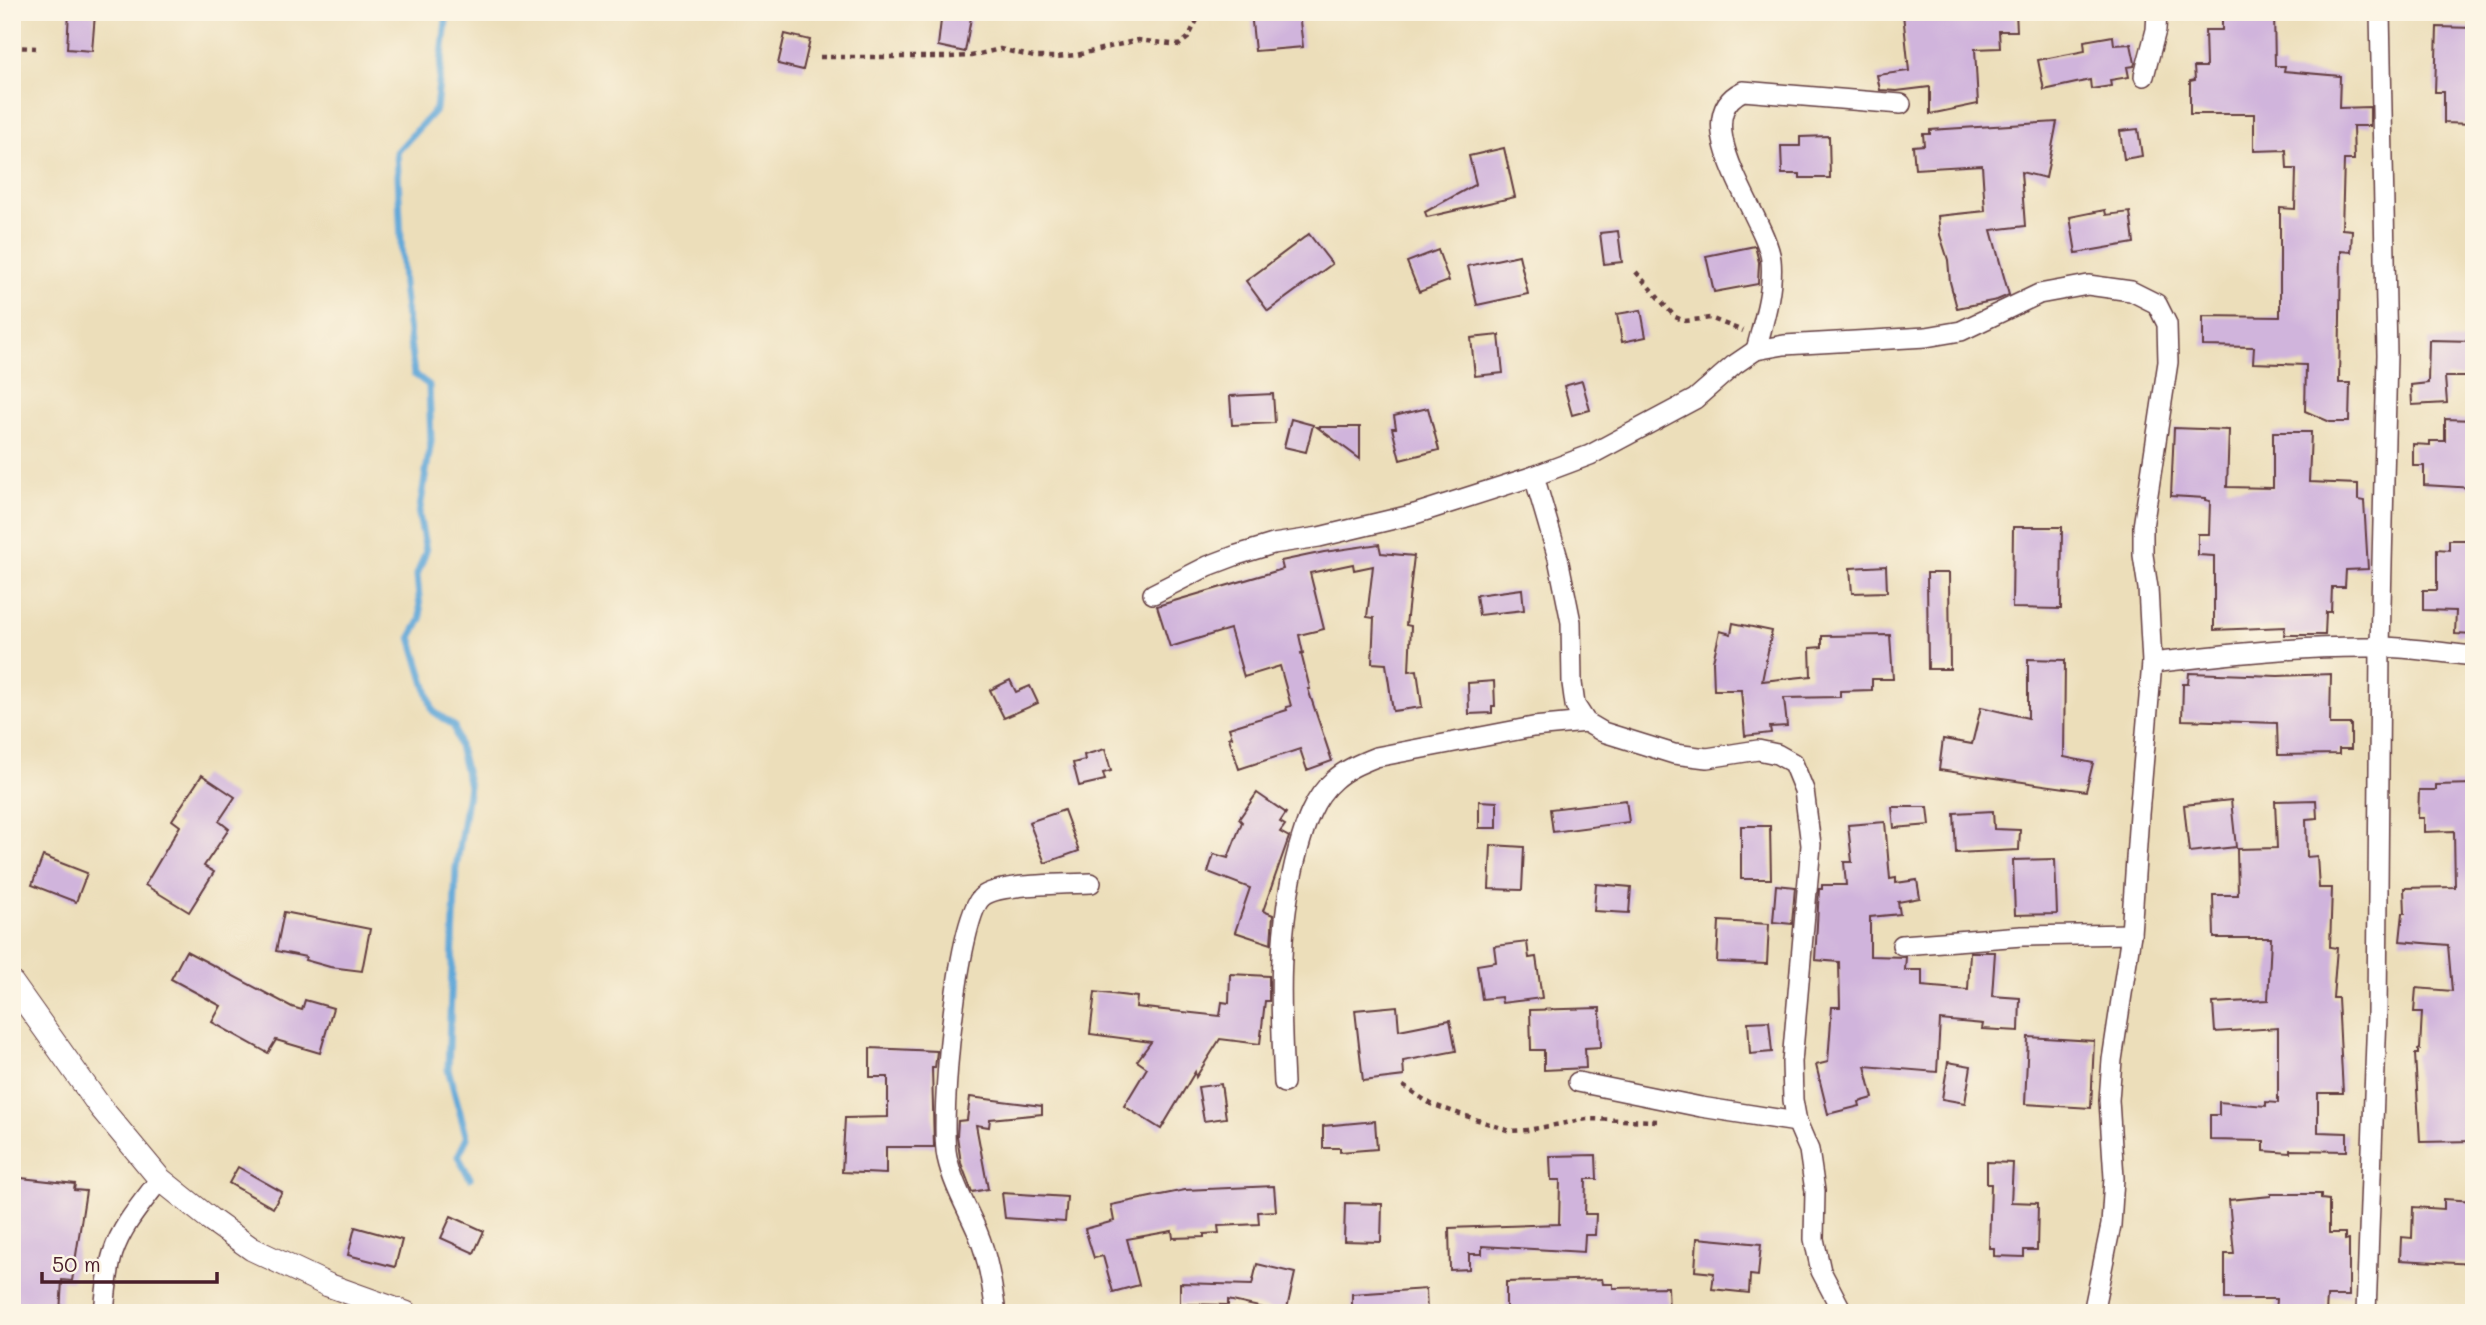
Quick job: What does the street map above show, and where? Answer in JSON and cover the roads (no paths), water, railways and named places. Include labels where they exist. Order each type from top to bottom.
[{"type":"street","points":[[2144,76],[2156,30],[2157,12]]},
{"type":"street","points":[[2366,1313],[2377,1014],[2380,647],[2387,355],[2380,12]]},
{"type":"street","points":[[1153,594],[1208,566],[1237,555],[1273,544],[1370,526],[1534,476],[1590,455],[1695,399],[1758,344],[1770,283],[1771,261],[1767,239],[1731,166],[1721,126],[1721,115],[1726,104],[1733,96],[1743,91],[1901,104]]},
{"type":"street","points":[[1758,344],[1926,337],[1961,331],[2039,294],[2088,285],[2131,291],[2158,304],[2167,324],[2168,362],[2143,527],[2152,663],[2131,934],[2112,1060],[2109,1100],[2114,1178],[2111,1225],[2093,1313]]},
{"type":"street","points":[[1534,476],[1558,558],[1571,622],[1575,705],[1586,722],[1603,732],[1674,754],[1707,758],[1758,750],[1777,754],[1793,763],[1804,790],[1811,845],[1792,1062],[1793,1100],[1797,1122],[1809,1150],[1815,1191],[1814,1239],[1821,1271],[1843,1313]]},
{"type":"street","points":[[2152,663],[2260,651],[2380,647],[2474,656]]},
{"type":"street","points":[[1284,1083],[1280,982],[1282,926],[1305,822],[1318,799],[1334,780],[1355,766],[1376,757],[1533,726],[1586,722]]},
{"type":"street","points":[[996,1313],[990,1273],[980,1241],[958,1193],[946,1155],[949,1040],[965,940],[980,898],[991,891],[1027,886],[1091,883]]},
{"type":"street","points":[[1902,945],[2022,936],[2131,934]]},
{"type":"street","points":[[12,983],[101,1108],[160,1179],[251,1249],[328,1285],[406,1313]]},
{"type":"street","points":[[1578,1082],[1701,1107],[1797,1122]]},
{"type":"street","points":[[104,1313],[113,1252],[129,1222],[160,1179]]},
{"type":"waterway","points":[[447,12],[436,109],[397,152],[403,285],[414,374],[429,385],[431,441],[419,515],[426,551],[417,575],[421,619],[411,637],[433,711],[454,726],[469,786],[456,868],[448,1069],[467,1138],[458,1156],[470,1178]]}]
